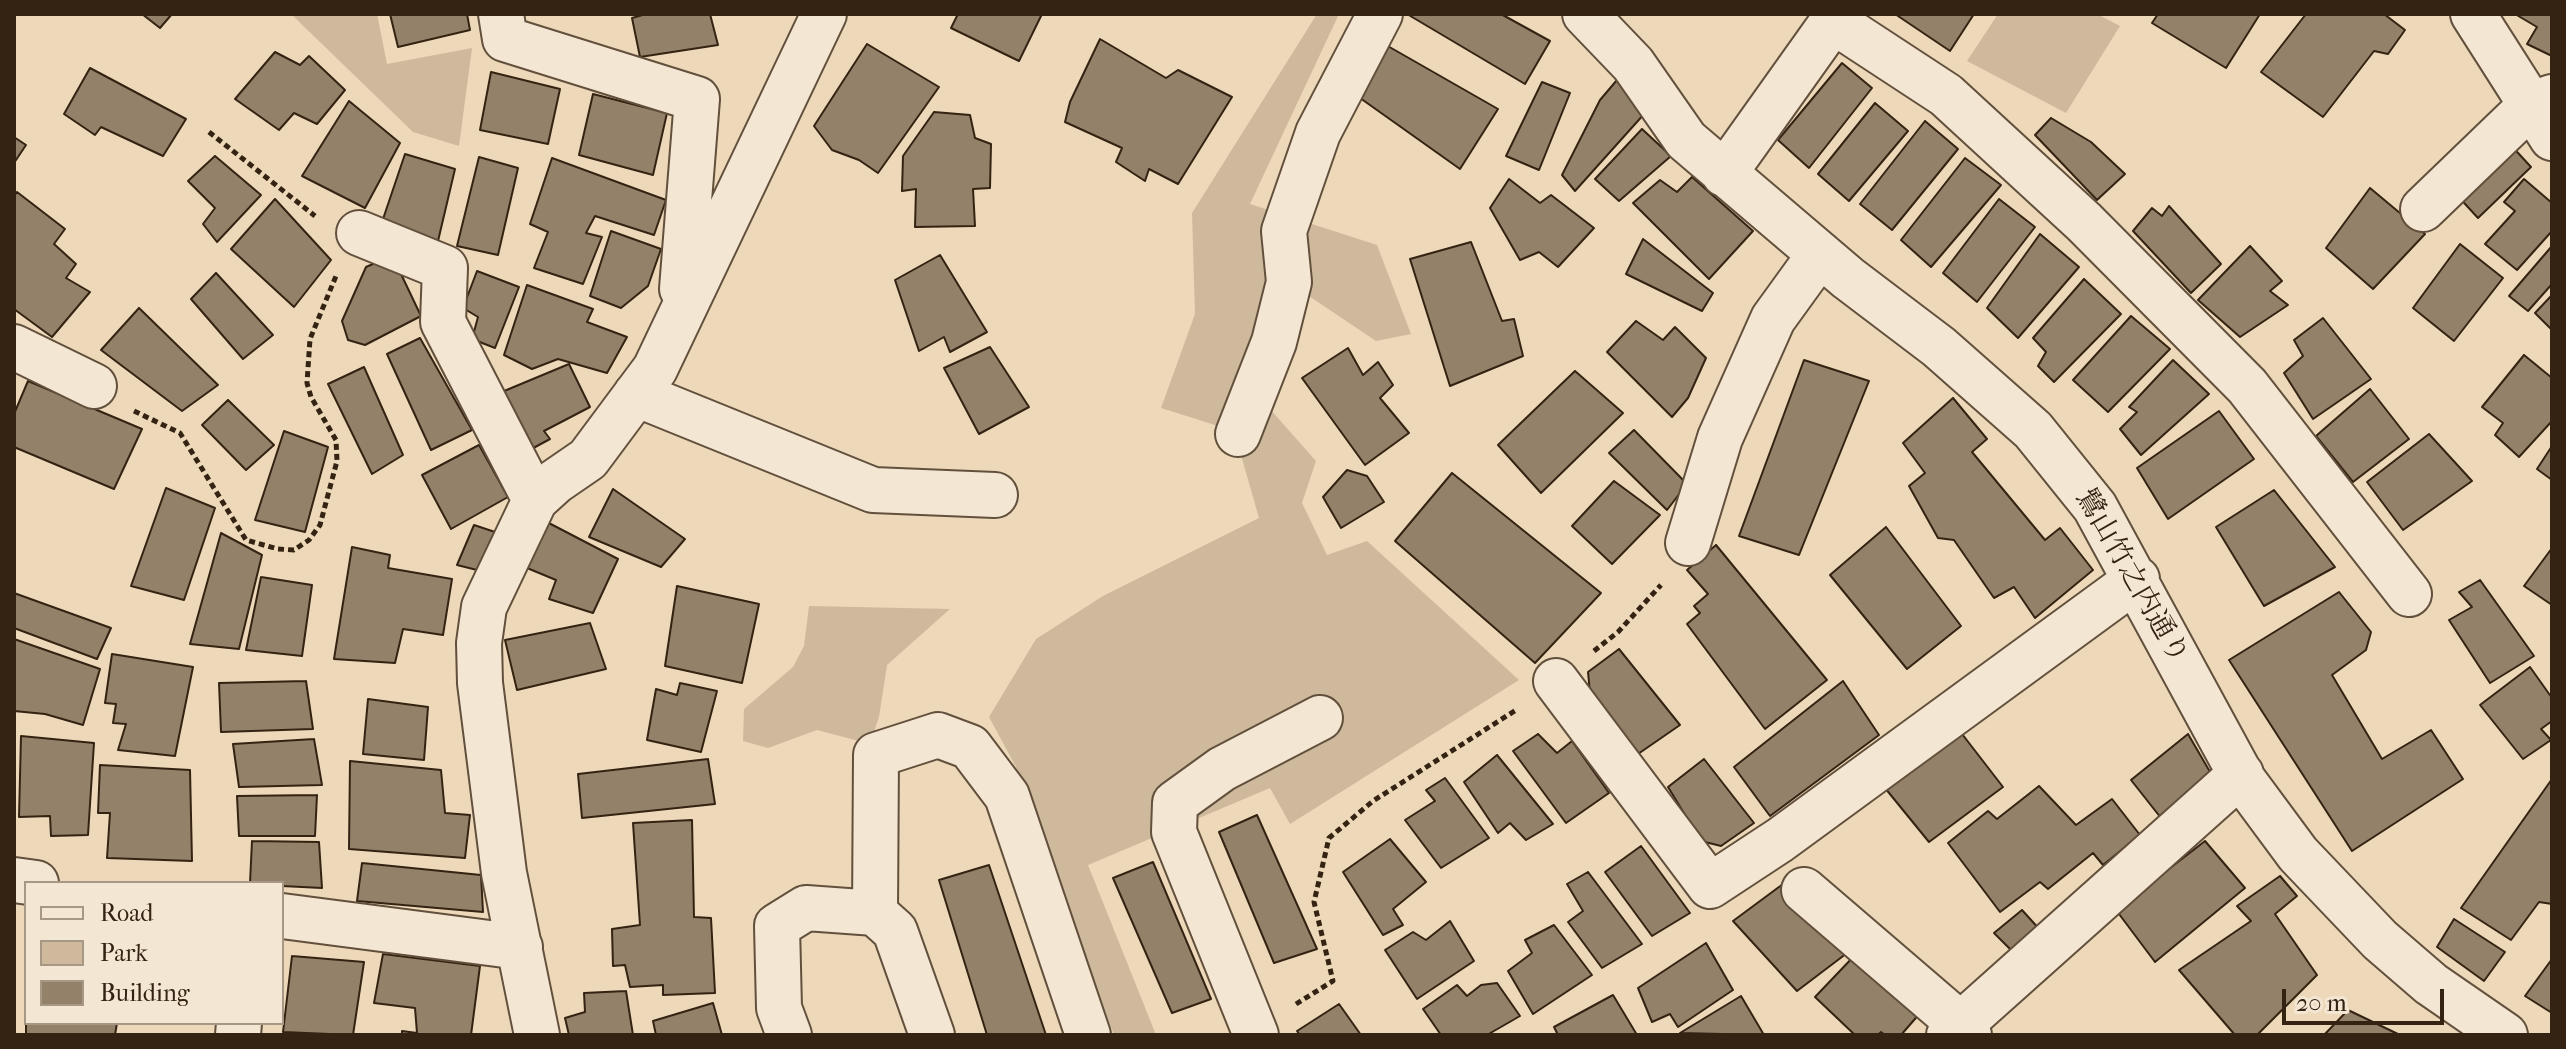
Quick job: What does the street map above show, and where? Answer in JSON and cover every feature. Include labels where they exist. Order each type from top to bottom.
[{"type":"street","points":[[501,14],[505,39],[697,99],[680,317]]},
{"type":"street","points":[[537,1035],[504,873],[480,683],[479,643],[484,607],[535,500],[588,459],[655,369],[824,14]]},
{"type":"street","points":[[1238,434],[1274,342],[1289,282],[1284,231],[1318,133],[1380,14]]},
{"type":"street","name":"鷺山竹之内通り","points":[[1585,14],[1633,64],[1686,140],[1820,254],[1939,347],[2033,430],[2095,507],[2241,774],[2298,854],[2380,940],[2431,984],[2505,1035]]},
{"type":"street","points":[[2423,209],[2545,113],[2473,14]]},
{"type":"street","points":[[1724,174],[1833,18],[1946,95],[2084,222],[2247,386],[2409,594]]},
{"type":"street","points":[[354,239],[445,268],[443,322],[535,500]]},
{"type":"street","points":[[1688,543],[1720,438],[1773,319],[1820,254]]},
{"type":"street","points":[[14,347],[94,386]]},
{"type":"street","points":[[636,394],[873,490],[995,495]]},
{"type":"street","points":[[1556,681],[1710,886],[1780,840],[2137,579]]},
{"type":"street","points":[[1255,1032],[1174,832],[1175,803],[1222,769],[1320,718]]},
{"type":"street","points":[[875,913],[876,755],[938,735],[970,747],[1007,796],[1088,1035]]},
{"type":"street","points":[[1804,890],[1959,1031],[2241,774]]},
{"type":"street","points":[[789,1035],[779,1008],[777,926],[806,908],[875,913],[895,931],[932,1035]]},
{"type":"street","points":[[284,916],[520,947]]},
{"type":"path","points":[[94,386],[126,407],[180,433],[246,540],[294,550],[309,540],[320,525],[337,461],[336,440],[311,397],[307,383],[310,339],[354,239],[209,132]]},
{"type":"path","points":[[1255,1032],[1333,981],[1314,902],[1329,838],[1373,801],[1513,713],[1618,632],[1657,592],[1688,543]]},
{"type":"green space","points":[[291,14],[377,14],[387,64],[472,48],[459,146],[413,132]]},
{"type":"green space","points":[[1317,14],[1339,14],[1250,204],[1377,245],[1411,334],[1376,341],[1297,288],[1262,400],[1316,461],[1302,503],[1327,555],[1367,541],[1519,680],[1290,824],[1270,788],[1088,865],[1156,1035],[1114,1035],[1043,853],[1016,767],[989,717],[1036,639],[1103,596],[1259,518],[1234,431],[1161,408],[1195,314],[1192,213]]},
{"type":"green space","points":[[1998,14],[2097,14],[2120,26],[2066,113],[1967,61]]},
{"type":"green space","points":[[809,606],[950,609],[887,665],[879,717],[870,744],[817,730],[768,748],[743,741],[744,709],[793,667],[804,646]]},
{"type":"building","points":[[142,14],[172,14],[160,28]]},
{"type":"building","points":[[390,14],[467,14],[470,30],[398,47]]},
{"type":"building","points":[[646,14],[710,14],[718,45],[640,57],[632,18]]},
{"type":"building","points":[[958,14],[1042,14],[1019,61],[951,28]]},
{"type":"building","points":[[1407,14],[1501,14],[1550,41],[1525,84]]},
{"type":"building","points":[[1895,14],[1974,14],[1950,51]]},
{"type":"building","points":[[2158,14],[2260,14],[2226,68],[2152,23]]},
{"type":"building","points":[[2306,14],[2384,14],[2405,30],[2388,54],[2374,51],[2323,117],[2261,72]]},
{"type":"building","points":[[2515,14],[2552,14],[2552,56],[2527,44],[2537,27]]},
{"type":"building","points":[[1100,39],[1166,78],[1178,70],[1232,97],[1178,184],[1149,169],[1145,181],[1116,162],[1122,148],[1065,122],[1070,102]]},
{"type":"building","points":[[1379,41],[1498,109],[1460,169],[1353,93]]},
{"type":"building","points":[[867,44],[939,87],[878,173],[859,160],[832,150],[814,126]]},
{"type":"building","points":[[275,52],[300,65],[309,56],[345,90],[317,124],[294,113],[279,130],[235,99]]},
{"type":"building","points":[[1842,63],[1872,88],[1809,168],[1778,140]]},
{"type":"building","points":[[90,68],[186,119],[163,156],[101,127],[95,135],[64,114]]},
{"type":"building","points":[[491,72],[560,89],[548,144],[480,130]]},
{"type":"building","points":[[1617,80],[1645,113],[1575,191],[1562,175],[1600,100]]},
{"type":"building","points":[[1542,82],[1570,93],[1539,170],[1506,156]]},
{"type":"building","points":[[593,94],[667,113],[653,175],[579,155]]},
{"type":"building","points":[[349,101],[400,143],[365,208],[302,176]]},
{"type":"building","points":[[1875,103],[1908,131],[1849,201],[1818,174]]},
{"type":"building","points":[[934,112],[970,115],[975,138],[991,144],[990,188],[973,189],[975,226],[915,227],[916,189],[902,191],[903,156]]},
{"type":"building","points":[[2051,118],[2091,142],[2125,174],[2097,200],[2035,135]]},
{"type":"building","points":[[1925,121],[1958,149],[1892,230],[1860,204]]},
{"type":"building","points":[[1642,129],[1671,156],[1619,201],[1595,179]]},
{"type":"building","points":[[14,137],[26,145],[14,163]]},
{"type":"building","points":[[2508,142],[2531,167],[2478,218],[2454,192]]},
{"type":"building","points":[[405,154],[455,169],[438,241],[382,222]]},
{"type":"building","points":[[215,156],[261,195],[217,242],[203,224],[215,208],[188,181]]},
{"type":"building","points":[[479,157],[518,168],[498,255],[457,246]]},
{"type":"building","points":[[552,158],[666,200],[654,235],[595,216],[586,233],[602,237],[583,284],[534,268],[548,232],[530,224]]},
{"type":"building","points":[[1965,158],[2001,185],[1931,267],[1901,240]]},
{"type":"building","points":[[1692,177],[1753,231],[1709,279],[1633,203],[1660,180],[1677,192]]},
{"type":"building","points":[[1509,179],[1540,203],[1551,195],[1594,228],[1558,267],[1539,252],[1520,260],[1490,208]]},
{"type":"building","points":[[2524,179],[2552,203],[2552,231],[2517,270],[2485,244],[2515,211],[2504,202]]},
{"type":"building","points":[[2370,188],[2425,234],[2373,289],[2326,248]]},
{"type":"building","points":[[17,192],[65,229],[54,244],[76,264],[66,278],[90,292],[52,337],[14,309],[14,196]]},
{"type":"building","points":[[275,199],[331,260],[294,307],[231,249]]},
{"type":"building","points":[[1999,199],[2035,227],[1977,302],[1943,273]]},
{"type":"building","points":[[2169,206],[2221,264],[2191,293],[2133,231],[2152,208],[2162,216]]},
{"type":"building","points":[[611,231],[661,249],[648,286],[621,308],[590,296]]},
{"type":"building","points":[[2040,234],[2079,267],[2018,338],[1987,308]]},
{"type":"building","points":[[1643,239],[1713,293],[1702,311],[1626,274]]},
{"type":"building","points":[[1471,242],[1502,321],[1514,319],[1523,356],[1450,386],[1410,259]]},
{"type":"building","points":[[2460,244],[2503,278],[2454,341],[2413,308]]},
{"type":"building","points":[[2250,246],[2282,281],[2270,291],[2288,305],[2240,337],[2198,300]]},
{"type":"building","points":[[2552,246],[2552,284],[2528,311],[2509,296]]},
{"type":"building","points":[[940,255],[987,332],[950,352],[944,337],[919,351],[895,280]]},
{"type":"building","points":[[380,261],[401,274],[421,316],[365,345],[348,340],[342,321],[366,267]]},
{"type":"building","points":[[477,271],[519,287],[495,348],[472,339],[478,317],[463,308]]},
{"type":"building","points":[[216,273],[273,335],[243,359],[191,299]]},
{"type":"building","points":[[2084,279],[2121,314],[2054,382],[2038,366],[2046,352],[2033,338]]},
{"type":"building","points":[[527,285],[593,309],[587,322],[627,337],[607,373],[558,359],[532,369],[504,355]]},
{"type":"building","points":[[2552,295],[2552,330],[2535,313]]},
{"type":"building","points":[[139,308],[218,385],[182,411],[101,350]]},
{"type":"building","points":[[2131,316],[2170,349],[2108,412],[2073,380]]},
{"type":"building","points":[[2323,318],[2371,379],[2313,419],[2284,373],[2303,356],[2294,340]]},
{"type":"building","points":[[1636,321],[1663,340],[1675,327],[1706,358],[1688,398],[1672,417],[1607,352]]},
{"type":"building","points":[[420,338],[472,430],[431,450],[387,354]]},
{"type":"building","points":[[990,347],[1029,407],[979,434],[944,368]]},
{"type":"building","points":[[1348,348],[1363,375],[1378,362],[1393,385],[1380,398],[1409,433],[1365,465],[1302,378]]},
{"type":"building","points":[[2524,355],[2552,378],[2552,421],[2519,457],[2495,435],[2503,423],[2482,407]]},
{"type":"building","points":[[1804,360],[1869,381],[1799,555],[1739,536]]},
{"type":"building","points":[[2173,360],[2209,394],[2141,455],[2120,429],[2137,412],[2129,407]]},
{"type":"building","points":[[569,364],[590,407],[544,431],[550,439],[526,452],[497,394]]},
{"type":"building","points":[[364,367],[403,455],[372,474],[328,384]]},
{"type":"building","points":[[1575,371],[1623,413],[1541,493],[1498,445]]},
{"type":"building","points":[[28,381],[142,429],[114,489],[14,447],[14,414]]},
{"type":"building","points":[[2370,389],[2409,439],[2353,482],[2316,436]]},
{"type":"building","points":[[1953,398],[1987,439],[1972,452],[2045,540],[2060,528],[2093,570],[2035,618],[2014,587],[1994,598],[1954,540],[1938,538],[1909,486],[1925,473],[1903,443]]},
{"type":"building","points":[[228,400],[274,445],[246,470],[202,425]]},
{"type":"building","points":[[2219,411],[2254,459],[2168,519],[2137,468]]},
{"type":"building","points":[[1634,430],[1687,484],[1667,510],[1609,453]]},
{"type":"building","points":[[284,431],[328,447],[305,532],[255,520]]},
{"type":"building","points":[[2429,434],[2472,481],[2403,530],[2367,482]]},
{"type":"building","points":[[479,445],[508,497],[451,529],[422,475]]},
{"type":"building","points":[[2552,446],[2552,480],[2537,469]]},
{"type":"building","points":[[1347,470],[1367,476],[1384,502],[1341,528],[1323,497]]},
{"type":"building","points":[[1452,473],[1601,593],[1535,663],[1395,541]]},
{"type":"building","points":[[1614,481],[1660,515],[1612,564],[1572,526]]},
{"type":"building","points":[[166,488],[215,508],[184,600],[131,586]]},
{"type":"building","points":[[613,489],[685,539],[661,567],[589,537]]},
{"type":"building","points":[[2274,490],[2335,567],[2264,606],[2216,527]]},
{"type":"building","points":[[545,521],[618,559],[593,613],[549,599],[556,580],[527,568]]},
{"type":"building","points":[[474,525],[495,532],[477,570],[457,565]]},
{"type":"building","points":[[1886,527],[1961,626],[1907,669],[1830,575]]},
{"type":"building","points":[[221,533],[262,555],[239,649],[190,644]]},
{"type":"building","points":[[1716,545],[1827,680],[1765,729],[1687,624],[1700,613],[1694,606],[1708,594],[1687,570]]},
{"type":"building","points":[[352,547],[390,555],[388,568],[452,579],[443,635],[403,629],[395,663],[334,659]]},
{"type":"building","points":[[2552,548],[2552,605],[2524,586]]},
{"type":"building","points":[[261,577],[312,585],[302,656],[246,650]]},
{"type":"building","points":[[2480,580],[2534,656],[2490,683],[2449,620],[2472,607],[2459,592]]},
{"type":"building","points":[[677,586],[759,604],[742,683],[665,666]]},
{"type":"building","points":[[2339,592],[2371,632],[2366,650],[2332,675],[2382,759],[2431,730],[2463,779],[2352,851],[2229,660]]},
{"type":"building","points":[[14,593],[111,628],[97,659],[14,628]]},
{"type":"building","points":[[590,623],[606,669],[517,690],[505,640]]},
{"type":"building","points":[[14,639],[100,669],[83,725],[45,714],[14,711]]},
{"type":"building","points":[[1619,649],[1680,725],[1638,754],[1590,693],[1588,672]]},
{"type":"building","points":[[112,654],[193,667],[175,756],[118,750],[126,724],[113,723],[116,704],[105,703]]},
{"type":"building","points":[[2530,667],[2552,698],[2552,721],[2541,729],[2551,740],[2523,759],[2480,705]]},
{"type":"building","points":[[306,681],[313,729],[221,732],[219,683]]},
{"type":"building","points":[[1843,681],[1879,735],[1770,816],[1734,767]]},
{"type":"building","points":[[680,683],[717,691],[701,752],[647,740],[656,689],[677,695]]},
{"type":"building","points":[[368,699],[428,707],[424,760],[363,754]]},
{"type":"building","points":[[1959,730],[2003,787],[1929,842],[1885,788]]},
{"type":"building","points":[[1538,734],[1557,753],[1572,741],[1609,793],[1566,823],[1513,751]]},
{"type":"building","points":[[2188,734],[2213,777],[2161,818],[2131,780]]},
{"type":"building","points":[[21,736],[94,743],[88,835],[51,836],[50,816],[19,817]]},
{"type":"building","points":[[314,739],[322,785],[239,787],[233,744]]},
{"type":"building","points":[[1497,755],[1553,824],[1526,840],[1510,823],[1498,833],[1464,782]]},
{"type":"building","points":[[708,759],[715,804],[582,818],[578,774]]},
{"type":"building","points":[[1704,759],[1754,823],[1721,846],[1701,841],[1668,787]]},
{"type":"building","points":[[350,761],[441,770],[445,813],[470,815],[465,858],[349,849]]},
{"type":"building","points":[[100,765],[190,770],[192,861],[107,858],[110,813],[98,813]]},
{"type":"building","points":[[1445,778],[1489,838],[1441,868],[1405,820],[1435,801],[1426,790]]},
{"type":"building","points":[[2552,779],[2552,904],[2539,902],[2511,940],[2461,908]]},
{"type":"building","points":[[2039,786],[2076,825],[2112,799],[2140,835],[2103,865],[2093,853],[2048,889],[2040,882],[2000,912],[1948,843],[1988,811],[1997,819]]},
{"type":"building","points":[[317,795],[315,836],[239,836],[237,796]]},
{"type":"building","points":[[1257,815],[1317,949],[1274,963],[1219,832]]},
{"type":"building","points":[[692,820],[694,917],[711,918],[715,993],[663,995],[663,985],[630,987],[625,965],[613,966],[612,929],[640,925],[633,823]]},
{"type":"building","points":[[1390,839],[1426,882],[1393,909],[1403,925],[1383,935],[1343,872]]},
{"type":"building","points":[[252,841],[319,842],[322,888],[284,886],[284,881],[250,881]]},
{"type":"building","points":[[2205,841],[2245,888],[2155,962],[2116,910]]},
{"type":"building","points":[[1641,846],[1690,913],[1652,936],[1605,872]]},
{"type":"building","points":[[1153,862],[1211,999],[1172,1013],[1113,878]]},
{"type":"building","points":[[362,863],[481,875],[483,912],[357,901]]},
{"type":"building","points":[[989,865],[1046,1035],[987,1035],[939,880]]},
{"type":"building","points":[[1588,872],[1642,944],[1602,968],[1568,922],[1583,911],[1567,884]]},
{"type":"building","points":[[2280,876],[2297,896],[2275,914],[2317,975],[2257,1035],[2235,1035],[2179,970],[2251,921],[2237,906]]},
{"type":"building","points":[[1783,884],[1855,947],[1797,991],[1733,921]]},
{"type":"building","points":[[2022,910],[2041,931],[2015,954],[1994,933]]},
{"type":"building","points":[[2454,919],[2505,952],[2484,981],[2437,947]]},
{"type":"building","points":[[1450,921],[1474,961],[1417,999],[1385,950],[1413,932],[1426,940]]},
{"type":"building","points":[[1554,925],[1592,975],[1533,1014],[1508,971],[1532,953],[1525,940]]},
{"type":"building","points":[[1706,943],[1733,990],[1678,1027],[1670,1014],[1652,1022],[1638,988]]},
{"type":"building","points":[[383,954],[480,966],[471,1035],[402,1035],[402,1031],[417,1033],[415,1008],[374,1003]]},
{"type":"building","points":[[1856,954],[1921,1012],[1901,1035],[1881,1032],[1878,1035],[1855,1035],[1815,997]]},
{"type":"building","points":[[292,956],[364,962],[353,1035],[283,1032]]},
{"type":"building","points":[[2552,959],[2552,1013],[2525,996]]},
{"type":"building","points":[[1497,983],[1520,1016],[1487,1035],[1441,1035],[1423,1009],[1457,985],[1467,996],[1481,985]]},
{"type":"building","points":[[626,991],[633,1035],[569,1035],[565,1018],[585,1012],[584,993]]},
{"type":"building","points":[[1613,995],[1637,1035],[1558,1035],[1554,1027]]},
{"type":"building","points":[[1741,996],[1764,1035],[1680,1033]]},
{"type":"building","points":[[713,1003],[722,1035],[656,1035],[653,1021]]},
{"type":"building","points":[[1339,1004],[1361,1035],[1300,1035],[1297,1031]]},
{"type":"building","points":[[2348,1010],[2400,1035],[2324,1035]]},
{"type":"building","points":[[26,1025],[117,1025],[115,1035],[26,1035]]}]
